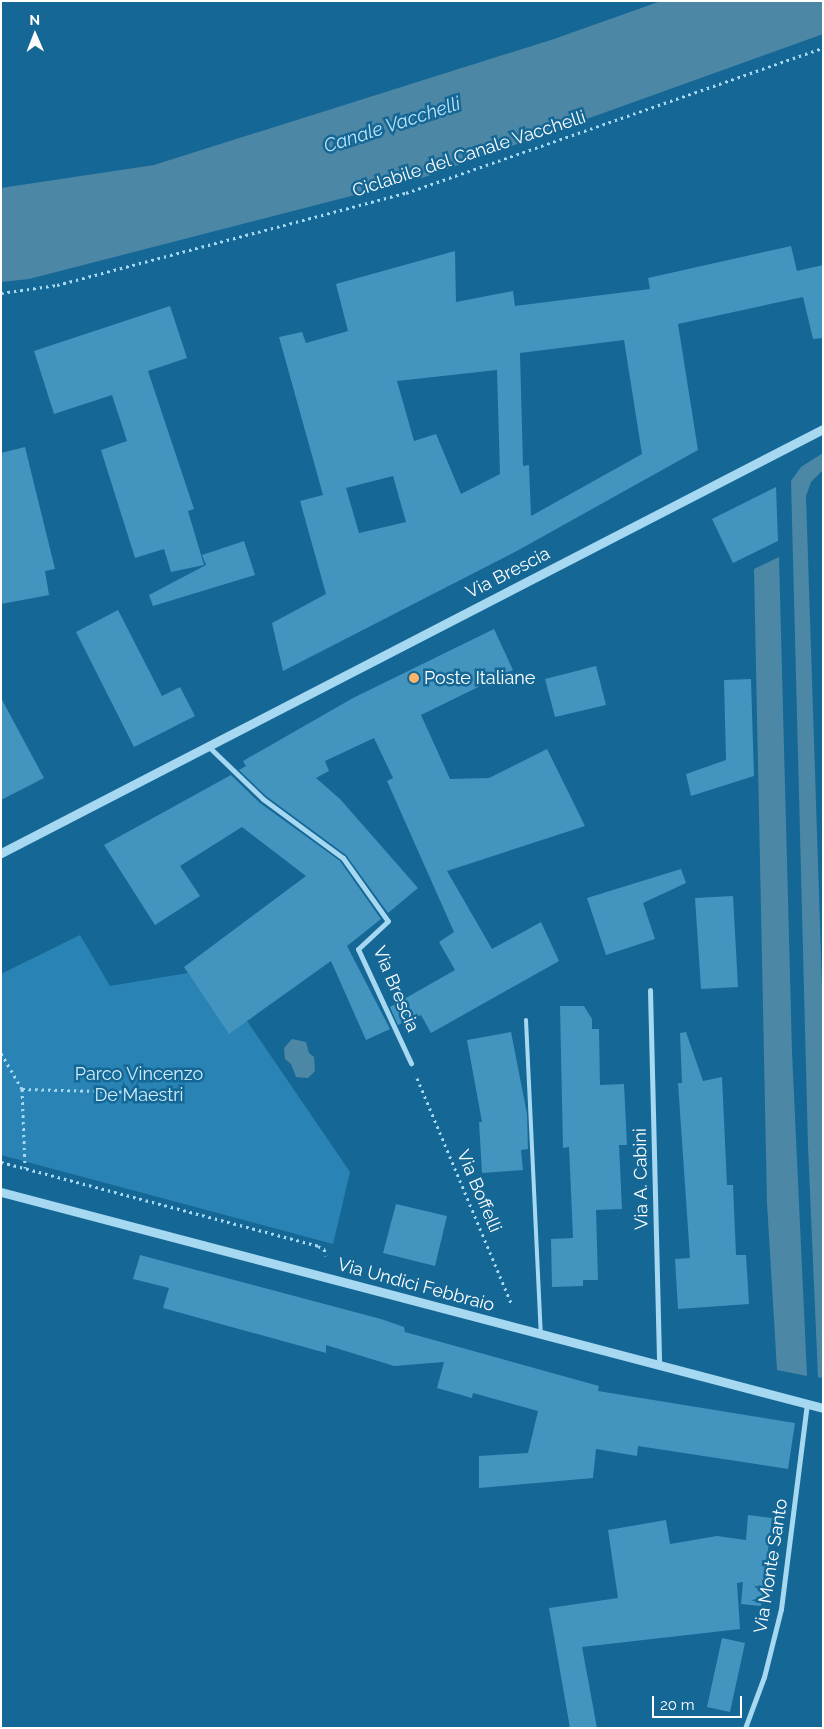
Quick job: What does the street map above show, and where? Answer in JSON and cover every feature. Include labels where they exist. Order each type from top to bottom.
[{"type":"street","name":"Via Brescia","points":[[1,853],[823,429]]},
{"type":"street","name":"Via Brescia","points":[[208,746],[263,799],[343,858],[388,921],[358,949],[411,1063]]},
{"type":"street","name":"Via A. Cabini","points":[[650,990],[659,1367]]},
{"type":"street","name":"Via Undici Febbraio","points":[[1,1192],[659,1367],[823,1408]]},
{"type":"street","name":"Via Monte Santo","points":[[745,1728],[764,1677],[781,1609],[808,1404]]},
{"type":"lane","points":[[526,1020],[541,1335]]},
{"type":"path","name":"Ciclabile del Canale Vacchelli","points":[[1,293],[57,285],[406,193],[823,48]]},
{"type":"path","points":[[1,1052],[22,1089],[25,1168]]},
{"type":"path","name":"Via Boffelli","points":[[411,1063],[513,1308],[504,1305]]},
{"type":"path","points":[[22,1089],[139,1092]]},
{"type":"path","points":[[1,1162],[318,1246],[324,1249],[328,1259]]},
{"type":"green space","name":"Parco Vincenzo De Maestri","points":[[80,935],[110,986],[188,973],[229,1033],[247,1021],[350,1172],[333,1244],[1,1155],[1,974]]},
{"type":"water","name":"Canale Vacchelli","points":[[661,1],[823,1],[823,34],[425,177],[29,279],[1,282],[1,188],[154,165],[554,39]]},
{"type":"water","points":[[823,453],[823,470],[811,482],[806,496],[823,1018],[823,1378],[818,1377],[808,1146],[791,481],[801,467]]},
{"type":"water","points":[[779,557],[792,1052],[807,1376],[777,1370],[767,1203],[754,569]]},
{"type":"water","points":[[292,1039],[306,1042],[309,1053],[314,1057],[315,1071],[308,1078],[296,1077],[291,1064],[285,1059],[284,1048]]},
{"type":"building","points":[[791,246],[797,271],[823,265],[823,338],[813,339],[803,297],[678,324],[698,450],[515,552],[283,671],[272,623],[326,594],[300,501],[323,495],[279,337],[302,332],[306,343],[348,331],[336,284],[455,251],[456,302],[513,291],[515,306],[650,289],[648,278]],"holes":[[[624,340],[642,454],[531,516],[529,465],[523,466],[520,353]],[[497,370],[500,474],[461,494],[436,434],[414,441],[397,381]],[[393,476],[406,522],[359,533],[346,488]]]},
{"type":"building","points":[[170,306],[187,358],[148,371],[194,509],[188,511],[204,565],[171,572],[164,549],[135,558],[101,450],[127,441],[112,395],[54,414],[34,351]]},
{"type":"building","points":[[25,447],[55,569],[45,571],[49,595],[1,604],[1,453]]},
{"type":"building","points":[[776,487],[778,541],[733,563],[712,519]]},
{"type":"building","points":[[244,541],[255,575],[153,606],[149,595],[206,565],[202,555]]},
{"type":"building","points":[[118,610],[162,696],[180,687],[195,716],[134,747],[76,632]]},
{"type":"building","points":[[494,629],[513,670],[421,715],[450,779],[489,778],[547,749],[585,826],[447,871],[492,949],[541,922],[559,961],[431,1033],[421,1015],[398,1025],[390,1007],[455,970],[439,942],[454,932],[387,781],[393,778],[374,738],[325,761],[329,771],[316,778],[340,799],[418,888],[388,913],[346,855],[266,796],[239,770],[246,766],[243,761],[353,698]]},
{"type":"building","points":[[596,666],[606,705],[555,717],[545,679]]},
{"type":"building","points":[[751,679],[754,776],[691,796],[686,774],[726,760],[724,680]]},
{"type":"building","points":[[1,698],[44,778],[1,800]]},
{"type":"building","points":[[231,775],[260,803],[340,861],[381,919],[347,946],[390,1029],[366,1040],[331,961],[229,1034],[184,967],[306,876],[242,827],[180,866],[200,896],[155,925],[104,845]]},
{"type":"building","points":[[681,869],[686,883],[643,903],[655,939],[606,955],[587,898]]},
{"type":"building","points":[[733,896],[738,987],[701,989],[695,898]]},
{"type":"building","points":[[560,1006],[584,1006],[592,1019],[592,1029],[599,1029],[600,1085],[624,1084],[627,1145],[619,1145],[622,1209],[596,1210],[598,1280],[583,1280],[583,1286],[552,1287],[551,1239],[573,1238],[569,1147],[563,1148]]},
{"type":"building","points":[[511,1032],[527,1114],[528,1149],[521,1150],[523,1170],[482,1173],[479,1122],[482,1122],[467,1040]]},
{"type":"building","points":[[686,1032],[703,1081],[722,1077],[727,1185],[733,1185],[736,1255],[746,1255],[749,1304],[678,1309],[675,1259],[690,1258],[678,1083],[682,1083],[680,1033]]},
{"type":"building","points":[[396,1204],[447,1216],[435,1266],[383,1253]]},
{"type":"building","points":[[140,1255],[381,1319],[404,1327],[405,1332],[599,1386],[598,1391],[795,1423],[788,1469],[638,1446],[637,1456],[596,1449],[593,1478],[479,1488],[479,1456],[528,1453],[538,1411],[473,1393],[472,1398],[437,1388],[444,1362],[394,1366],[326,1345],[326,1353],[163,1308],[169,1288],[133,1279]]},
{"type":"building","points":[[748,1515],[772,1518],[761,1606],[741,1604],[743,1582],[737,1583],[740,1629],[582,1647],[597,1728],[570,1728],[549,1608],[618,1598],[608,1530],[666,1520],[670,1544],[717,1536],[746,1540]]},
{"type":"building","points":[[722,1638],[745,1643],[730,1712],[707,1707]]},
{"type":"place","name":"Poste Italiane","points":[[414,678]]}]
